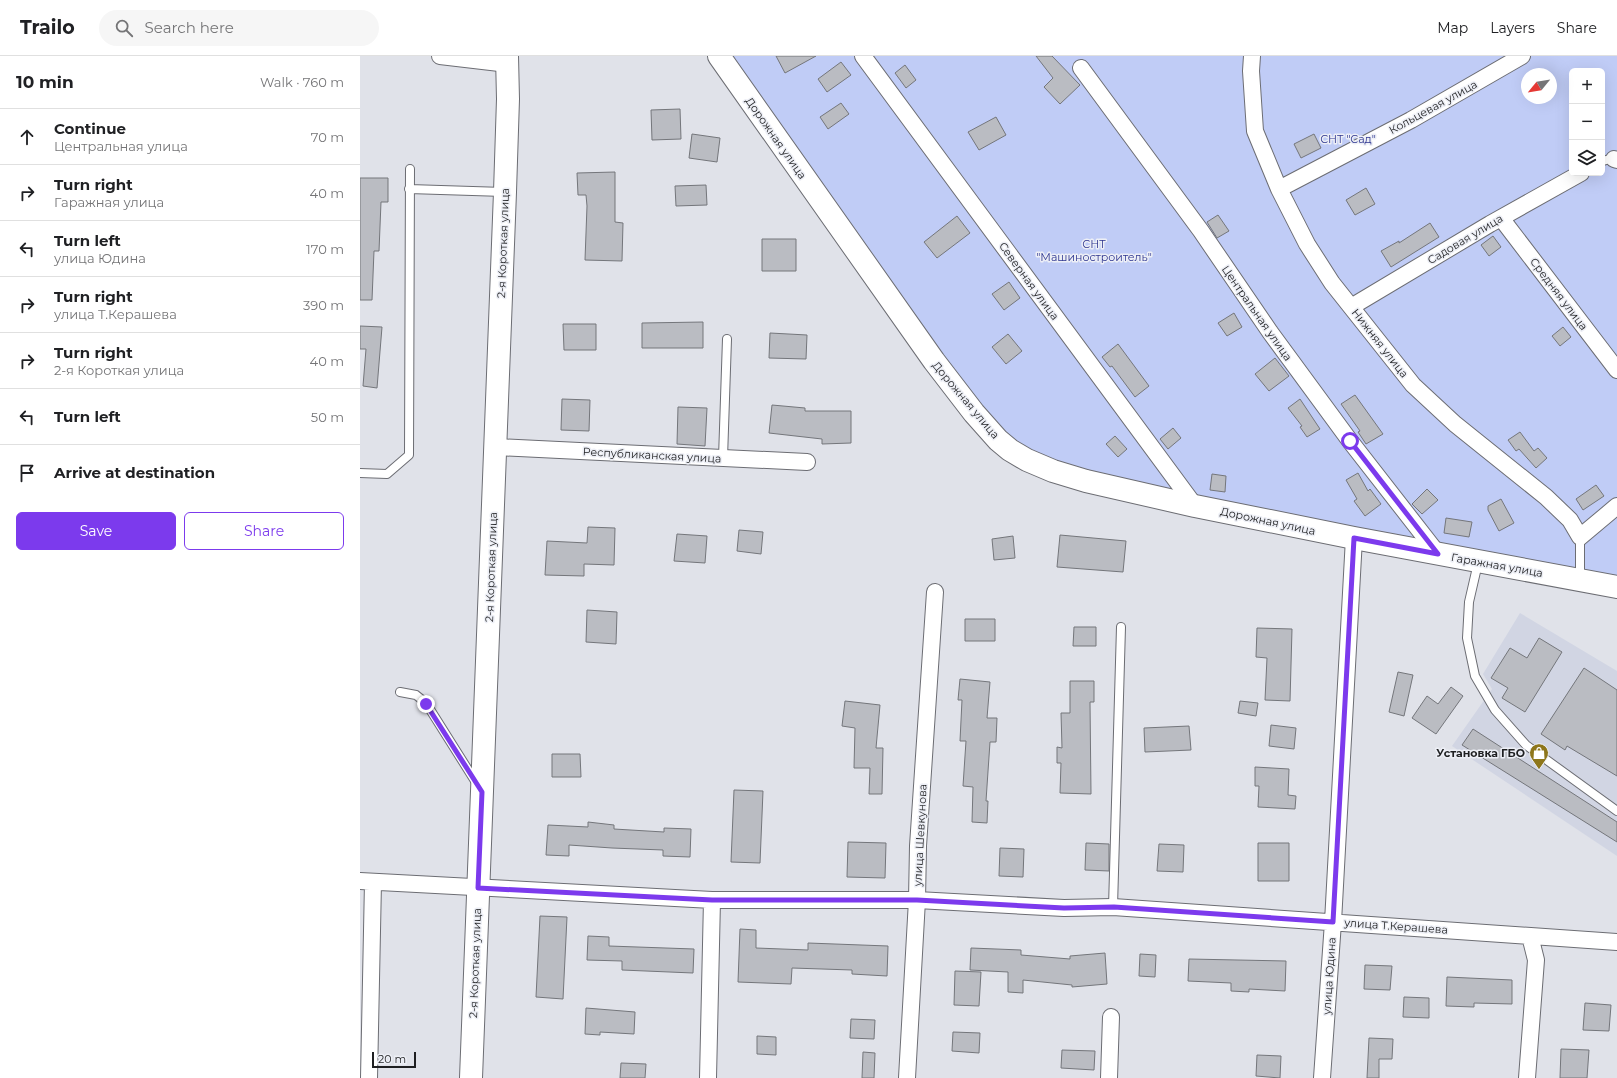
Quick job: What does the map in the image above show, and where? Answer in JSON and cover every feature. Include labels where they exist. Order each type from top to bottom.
[{"type":"street","points":[[440,56],[507,60]]},
{"type":"street","name":"Дорожная улица","points":[[719,56],[934,361],[974,413],[998,440],[1010,450],[1027,460],[1053,471],[1086,482],[1354,538]]},
{"type":"street","name":"Северная улица","points":[[863,56],[1195,506]]},
{"type":"street","name":"Нижняя улица","points":[[1252,56],[1251,71],[1255,131],[1279,189],[1307,244],[1332,282],[1413,385],[1455,424],[1546,497],[1570,520],[1580,537]]},
{"type":"street","name":"Кольцевая улица","points":[[1279,189],[1411,120],[1522,56]]},
{"type":"street","name":"2-я Короткая улица","points":[[471,1078],[496,447],[508,99],[507,60]]},
{"type":"street","name":"Центральная улица","points":[[1081,68],[1201,231],[1270,332],[1350,441],[1438,554]]},
{"type":"street","name":"Садовая улица","points":[[1351,307],[1501,218],[1576,176]]},
{"type":"street","name":"Средняя улица","points":[[1501,218],[1617,370]]},
{"type":"street","name":"Республиканская улица","points":[[496,447],[807,462]]},
{"type":"street","points":[[1580,537],[1617,506]]},
{"type":"street","name":"Гаражная улица","points":[[1354,538],[1617,587]]},
{"type":"street","name":"улица Юдина","points":[[1322,1078],[1333,922],[1354,538]]},
{"type":"street","name":"улица Шевкунова","points":[[907,1078],[917,900],[918,846],[935,592]]},
{"type":"street","points":[[366,881],[369,1078]]},
{"type":"street","name":"улица Т.Керашева","points":[[366,881],[712,900],[917,900],[1064,908],[1114,907],[1617,942]]},
{"type":"street","points":[[708,1078],[712,900]]},
{"type":"street","points":[[1527,1078],[1536,960],[1530,936]]},
{"type":"street","points":[[1109,1078],[1111,1017]]},
{"type":"lane","points":[[360,473],[387,474],[409,455],[410,169]]},
{"type":"lane","points":[[409,189],[505,192]]},
{"type":"lane","points":[[723,458],[727,339]]},
{"type":"lane","points":[[1580,537],[1580,579]]},
{"type":"lane","points":[[1479,562],[1469,602],[1467,638],[1475,676],[1495,710],[1526,745],[1617,811]]},
{"type":"lane","points":[[1114,907],[1121,627]]},
{"type":"lane","points":[[400,692],[416,695],[426,704],[482,792]]},
{"type":"shaded area","points":[[1520,613],[1617,671],[1617,856],[1452,746],[1492,689],[1483,674]]},
{"type":"green space","name":"СНТ \"Машиностроитель\"","points":[[719,56],[1617,56],[1617,587],[1195,506],[1010,450]]},
{"type":"building","points":[[776,56],[816,56],[785,73]]},
{"type":"building","points":[[1036,56],[1052,56],[1080,85],[1060,104],[1044,87],[1053,78]]},
{"type":"building","points":[[841,62],[851,75],[827,92],[818,79]]},
{"type":"building","points":[[905,65],[916,80],[906,88],[895,73]]},
{"type":"building","points":[[841,103],[849,114],[828,129],[820,117]]},
{"type":"building","points":[[680,109],[681,139],[652,140],[651,110]]},
{"type":"building","points":[[996,117],[1006,135],[979,150],[968,132]]},
{"type":"building","points":[[692,134],[720,138],[717,162],[689,158]]},
{"type":"building","points":[[1314,134],[1321,148],[1301,158],[1294,144]]},
{"type":"building","points":[[615,172],[615,222],[623,223],[622,261],[585,260],[586,195],[578,195],[577,173]]},
{"type":"building","points":[[360,178],[388,178],[388,202],[381,202],[379,251],[374,251],[372,300],[360,300]]},
{"type":"building","points":[[706,185],[707,205],[676,206],[675,186]]},
{"type":"building","points":[[1366,188],[1375,204],[1355,215],[1346,200]]},
{"type":"building","points":[[1218,215],[1229,231],[1217,238],[1207,222]]},
{"type":"building","points":[[957,216],[970,233],[937,258],[924,242]]},
{"type":"building","points":[[1430,223],[1439,237],[1391,267],[1381,251],[1399,241],[1399,243]]},
{"type":"building","points":[[1493,236],[1501,247],[1489,256],[1481,245]]},
{"type":"building","points":[[762,239],[796,239],[796,271],[762,271]]},
{"type":"building","points":[[1009,282],[1020,298],[1004,310],[992,294]]},
{"type":"building","points":[[1234,313],[1242,327],[1227,336],[1218,323]]},
{"type":"building","points":[[703,322],[703,348],[642,348],[642,323]]},
{"type":"building","points":[[563,324],[596,324],[596,350],[564,350]]},
{"type":"building","points":[[360,326],[382,327],[377,388],[363,386],[366,349],[360,349]]},
{"type":"building","points":[[1563,327],[1571,337],[1560,346],[1552,336]]},
{"type":"building","points":[[770,333],[807,335],[806,359],[769,358]]},
{"type":"building","points":[[1008,334],[1022,351],[1006,364],[992,347]]},
{"type":"building","points":[[1118,344],[1149,386],[1135,397],[1112,366],[1110,367],[1102,357]]},
{"type":"building","points":[[1275,358],[1289,376],[1269,391],[1255,374]]},
{"type":"building","points":[[1355,395],[1383,434],[1366,444],[1358,432],[1360,431],[1341,404]]},
{"type":"building","points":[[562,399],[590,400],[589,431],[561,430]]},
{"type":"building","points":[[1300,399],[1320,429],[1307,437],[1300,427],[1302,426],[1288,408]]},
{"type":"building","points":[[772,405],[805,408],[805,411],[851,411],[851,443],[822,444],[822,439],[769,433]]},
{"type":"building","points":[[678,407],[707,408],[705,446],[677,444]]},
{"type":"building","points":[[1173,428],[1181,438],[1168,449],[1160,439]]},
{"type":"building","points":[[1520,432],[1534,451],[1538,448],[1547,458],[1536,468],[1519,449],[1516,451],[1508,440]]},
{"type":"building","points":[[1115,436],[1127,449],[1118,457],[1106,444]]},
{"type":"building","points":[[1358,473],[1368,491],[1370,489],[1381,504],[1365,516],[1354,501],[1357,499],[1346,480]]},
{"type":"building","points":[[1212,474],[1226,476],[1225,492],[1210,490]]},
{"type":"building","points":[[1596,485],[1604,496],[1583,510],[1576,499]]},
{"type":"building","points":[[1427,489],[1438,500],[1422,514],[1412,504]]},
{"type":"building","points":[[1501,499],[1514,523],[1499,531],[1488,510],[1488,506]]},
{"type":"building","points":[[1446,518],[1472,522],[1469,537],[1444,533]]},
{"type":"building","points":[[588,527],[615,528],[614,565],[584,564],[584,576],[545,575],[547,541],[587,543]]},
{"type":"building","points":[[739,530],[763,532],[761,554],[737,551]]},
{"type":"building","points":[[677,534],[707,536],[705,563],[674,561]]},
{"type":"building","points":[[1060,535],[1126,541],[1123,572],[1057,567]]},
{"type":"building","points":[[1013,536],[1015,558],[994,560],[992,539]]},
{"type":"building","points":[[587,610],[617,612],[616,644],[586,642]]},
{"type":"building","points":[[965,619],[995,619],[995,641],[965,641]]},
{"type":"building","points":[[1074,627],[1096,627],[1096,646],[1073,646]]},
{"type":"building","points":[[1257,628],[1292,629],[1290,701],[1265,700],[1267,658],[1256,657]]},
{"type":"building","points":[[1539,638],[1562,652],[1525,712],[1502,698],[1508,688],[1491,678],[1510,648],[1527,658]]},
{"type":"building","points":[[1584,668],[1617,690],[1617,776],[1567,746],[1565,750],[1541,734]]},
{"type":"building","points":[[1398,672],[1413,675],[1404,716],[1389,712]]},
{"type":"building","points":[[960,679],[990,682],[987,718],[997,718],[996,742],[990,742],[986,801],[988,801],[987,823],[972,822],[973,787],[963,786],[966,741],[960,741],[962,700],[958,700]]},
{"type":"building","points":[[1070,681],[1094,681],[1094,702],[1090,702],[1091,794],[1060,793],[1061,763],[1057,763],[1057,747],[1062,748],[1061,713],[1070,713]]},
{"type":"building","points":[[1451,687],[1463,696],[1436,734],[1412,718],[1427,696],[1438,704]]},
{"type":"building","points":[[845,701],[880,705],[876,748],[883,748],[882,794],[869,794],[870,768],[854,768],[855,728],[842,726]]},
{"type":"building","points":[[1240,701],[1258,703],[1256,716],[1238,713]]},
{"type":"building","points":[[1271,725],[1296,728],[1294,749],[1269,746]]},
{"type":"building","points":[[1189,726],[1191,750],[1145,752],[1144,728]]},
{"type":"building","points":[[1473,729],[1617,822],[1617,842],[1462,745]]},
{"type":"building","points":[[552,754],[580,754],[581,777],[552,777]]},
{"type":"building","points":[[1255,767],[1289,769],[1288,795],[1296,796],[1295,809],[1258,807],[1259,786],[1255,786]]},
{"type":"building","points":[[734,790],[763,791],[760,863],[731,862]]},
{"type":"building","points":[[588,822],[614,825],[614,829],[664,832],[664,828],[691,829],[690,857],[663,856],[663,850],[569,845],[569,856],[546,855],[548,825],[588,827]]},
{"type":"building","points":[[848,842],[886,843],[885,878],[847,877]]},
{"type":"building","points":[[1086,843],[1109,844],[1109,871],[1085,870]]},
{"type":"building","points":[[1258,843],[1289,843],[1289,881],[1258,881]]},
{"type":"building","points":[[1159,844],[1184,845],[1183,872],[1157,871]]},
{"type":"building","points":[[1000,848],[1024,849],[1023,877],[999,876]]},
{"type":"building","points":[[540,916],[567,917],[563,999],[536,997]]},
{"type":"building","points":[[740,929],[756,930],[756,948],[808,950],[808,943],[888,946],[887,976],[852,974],[852,970],[792,968],[791,984],[738,982]]},
{"type":"building","points":[[588,936],[609,937],[609,946],[694,949],[693,973],[622,970],[622,961],[587,960]]},
{"type":"building","points":[[971,948],[1021,950],[1021,955],[1070,959],[1070,956],[1105,953],[1107,984],[1072,987],[1072,985],[1023,980],[1023,993],[1008,992],[1008,972],[970,970]]},
{"type":"building","points":[[1140,954],[1156,955],[1155,977],[1139,976]]},
{"type":"building","points":[[1189,959],[1286,961],[1285,991],[1249,989],[1249,992],[1231,991],[1231,983],[1188,981]]},
{"type":"building","points":[[1365,965],[1392,966],[1390,990],[1364,989]]},
{"type":"building","points":[[955,971],[981,972],[979,1006],[954,1005]]},
{"type":"building","points":[[1447,977],[1512,980],[1512,1004],[1474,1003],[1474,1007],[1446,1006]]},
{"type":"building","points":[[1404,997],[1429,998],[1429,1018],[1403,1017]]},
{"type":"building","points":[[1585,1003],[1611,1005],[1609,1031],[1583,1030]]},
{"type":"building","points":[[586,1008],[635,1012],[634,1034],[600,1032],[600,1035],[585,1034]]},
{"type":"building","points":[[851,1019],[875,1020],[874,1039],[850,1038]]},
{"type":"building","points":[[953,1032],[980,1033],[979,1053],[952,1051]]},
{"type":"building","points":[[757,1036],[776,1037],[776,1055],[757,1054]]},
{"type":"building","points":[[1369,1038],[1393,1039],[1392,1059],[1379,1059],[1379,1078],[1367,1078]]},
{"type":"building","points":[[1561,1049],[1589,1050],[1587,1078],[1560,1078]]},
{"type":"building","points":[[1062,1050],[1095,1051],[1094,1070],[1061,1068]]},
{"type":"building","points":[[863,1052],[875,1053],[874,1078],[862,1078]]},
{"type":"building","points":[[1257,1055],[1281,1056],[1280,1078],[1256,1076]]},
{"type":"building","points":[[621,1063],[646,1064],[645,1078],[620,1078]]},
{"type":"place","name":"Установка ГБО","points":[[1539,770]]},
{"type":"route","points":[[426,704],[482,792],[478,888],[712,900],[917,900],[1064,908],[1114,907],[1333,922],[1354,538],[1438,554],[1350,441]]},
{"type":"park label","name":"СНТ \"Сад\"","points":[[1348,139]]}]
